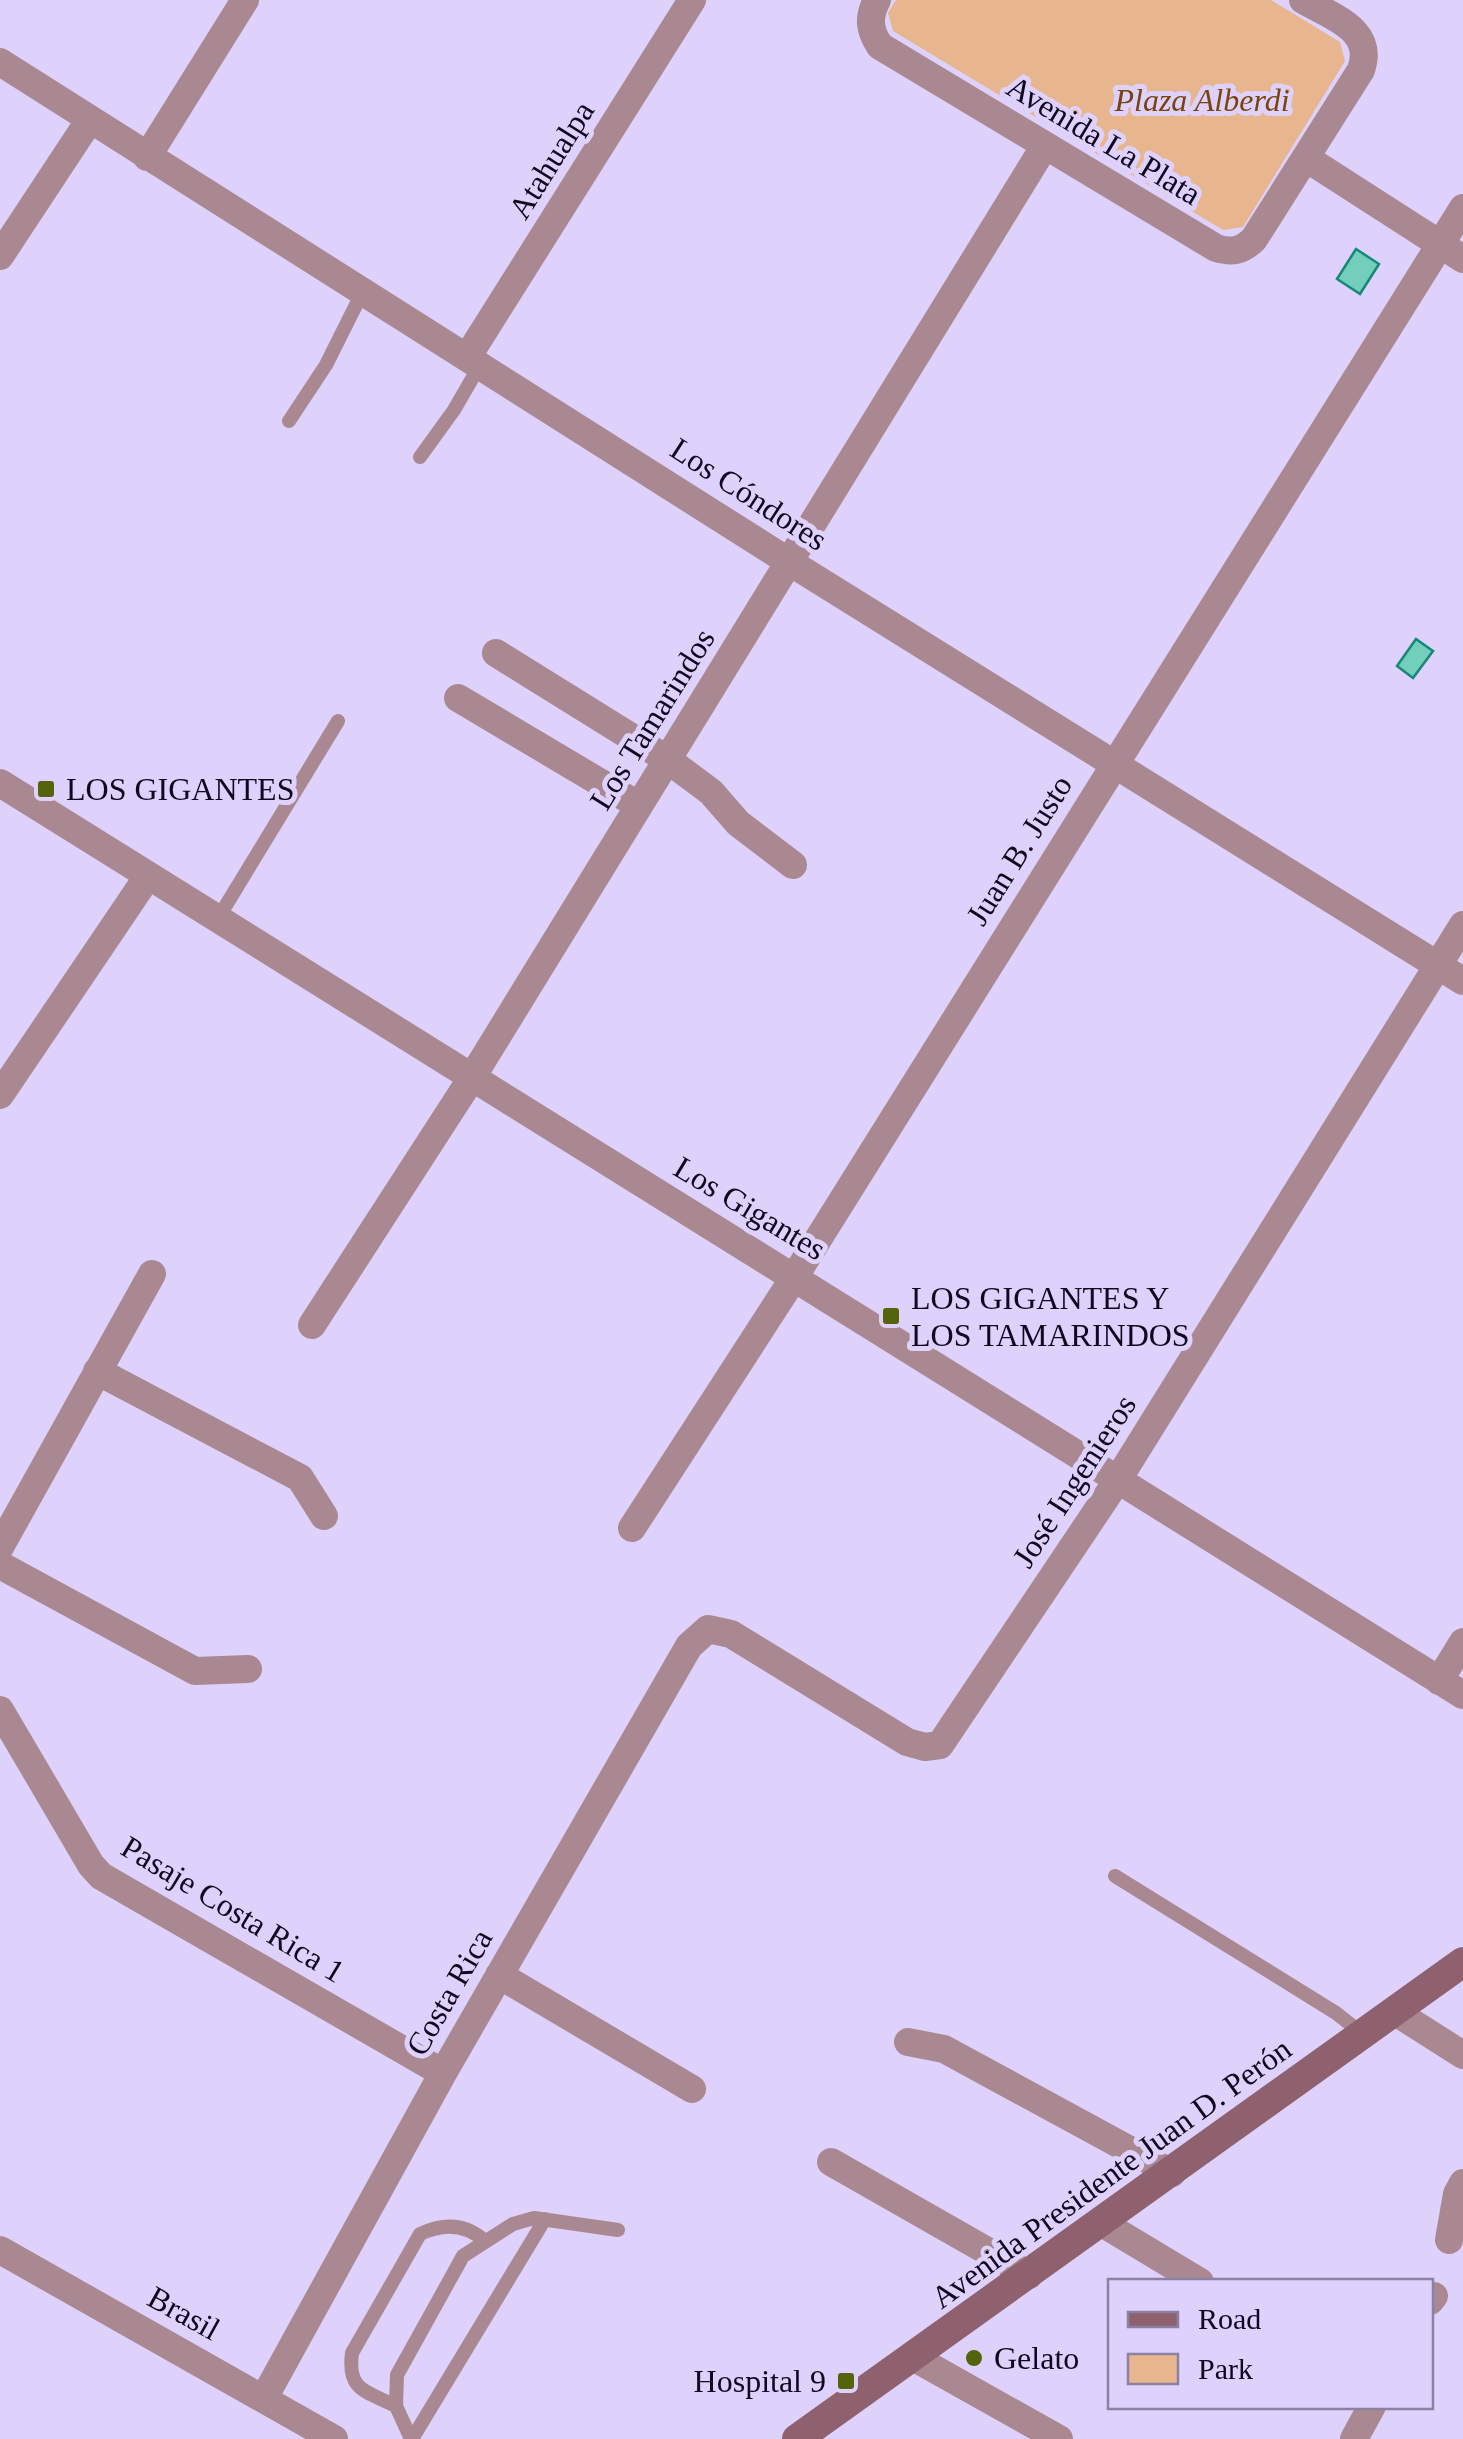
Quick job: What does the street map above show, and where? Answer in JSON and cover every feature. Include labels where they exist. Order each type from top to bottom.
[{"type":"main road","name":"Avenida Presidente Juan D. Perón","points":[[797,2439],[1463,1962]]},
{"type":"street","points":[[147,157],[245,0]]},
{"type":"street","name":"Atahualpa","points":[[474,360],[692,0]]},
{"type":"street","name":"Avenida La Plata","points":[[877,0],[870,18],[880,46],[1044,147],[1227,252],[1246,247],[1254,239],[1361,70],[1366,56],[1366,48],[1353,30],[1302,0]]},
{"type":"street","name":"Los Cóndores","points":[[0,62],[791,563],[1463,982]]},
{"type":"street","points":[[0,256],[89,121]]},
{"type":"street","name":"Los Tamarindos","points":[[312,1326],[471,1079],[1044,147]]},
{"type":"street","points":[[1306,158],[1451,252]]},
{"type":"street","name":"Juan B. Justo","points":[[632,1528],[795,1276],[1114,764],[1451,252],[1463,208]]},
{"type":"street","points":[[496,654],[668,760],[712,792],[738,823],[794,865]]},
{"type":"street","points":[[458,698],[638,806]]},
{"type":"street","name":"Los Gigantes","points":[[0,784],[1451,1688]]},
{"type":"street","points":[[0,1095],[148,876]]},
{"type":"street","name":"José Ingenieros","points":[[708,1630],[731,1634],[907,1742],[940,1746],[1117,1482],[1463,925]]},
{"type":"street","points":[[0,1547],[152,1274]]},
{"type":"street","points":[[98,1372],[300,1478],[324,1516]]},
{"type":"street","points":[[0,1566],[195,1671],[248,1669]]},
{"type":"street","name":"Costa Rica","points":[[264,2398],[443,2073],[689,1646],[708,1630]]},
{"type":"street","points":[[1451,1688],[1463,1642]]},
{"type":"street","name":"Pasaje Costa Rica 1","points":[[0,1710],[101,1876],[443,2073]]},
{"type":"street","points":[[499,1975],[692,2089]]},
{"type":"street","points":[[1396,2012],[1463,2056]]},
{"type":"street","points":[[908,2042],[944,2049],[1172,2173]]},
{"type":"street","points":[[831,2162],[1029,2275]]},
{"type":"street","points":[[1450,2240],[1457,2194],[1463,2184]]},
{"type":"street","points":[[1102,2224],[1195,2279]]},
{"type":"street","name":"Brasil","points":[[0,2250],[334,2439]]},
{"type":"street","points":[[913,2358],[1059,2439]]},
{"type":"street","points":[[1354,2439],[1370,2409]]},
{"type":"lane","points":[[289,421],[326,365],[364,290]]},
{"type":"lane","points":[[420,457],[454,410],[474,360]]},
{"type":"lane","points":[[217,920],[338,721]]},
{"type":"lane","points":[[1116,1876],[1336,2013],[1364,2035]]},
{"type":"lane","points":[[412,2439],[545,2219]]},
{"type":"lane","points":[[412,2439],[396,2406],[396,2375],[463,2256],[512,2224],[545,2219],[618,2230]]},
{"type":"lane","points":[[396,2406],[355,2385],[350,2376],[352,2353],[420,2234],[439,2225],[454,2226],[474,2232],[484,2241]]},
{"type":"green space","name":"Plaza Alberdi","points":[[896,0],[1271,0],[1340,42],[1345,61],[1243,227],[1223,230],[893,31],[888,13]]},
{"type":"building","points":[[1356,249],[1379,264],[1360,294],[1337,279]]},
{"type":"building","points":[[1416,639],[1433,651],[1413,678],[1397,666]]},
{"type":"place","name":"LOS GIGANTES","points":[[46,789]]},
{"type":"place","name":"LOS GIGANTES Y LOS TAMARINDOS","points":[[891,1316]]},
{"type":"place","name":"Gelato","points":[[974,2358]]},
{"type":"place","name":"Hospital 9","points":[[846,2381]]}]
